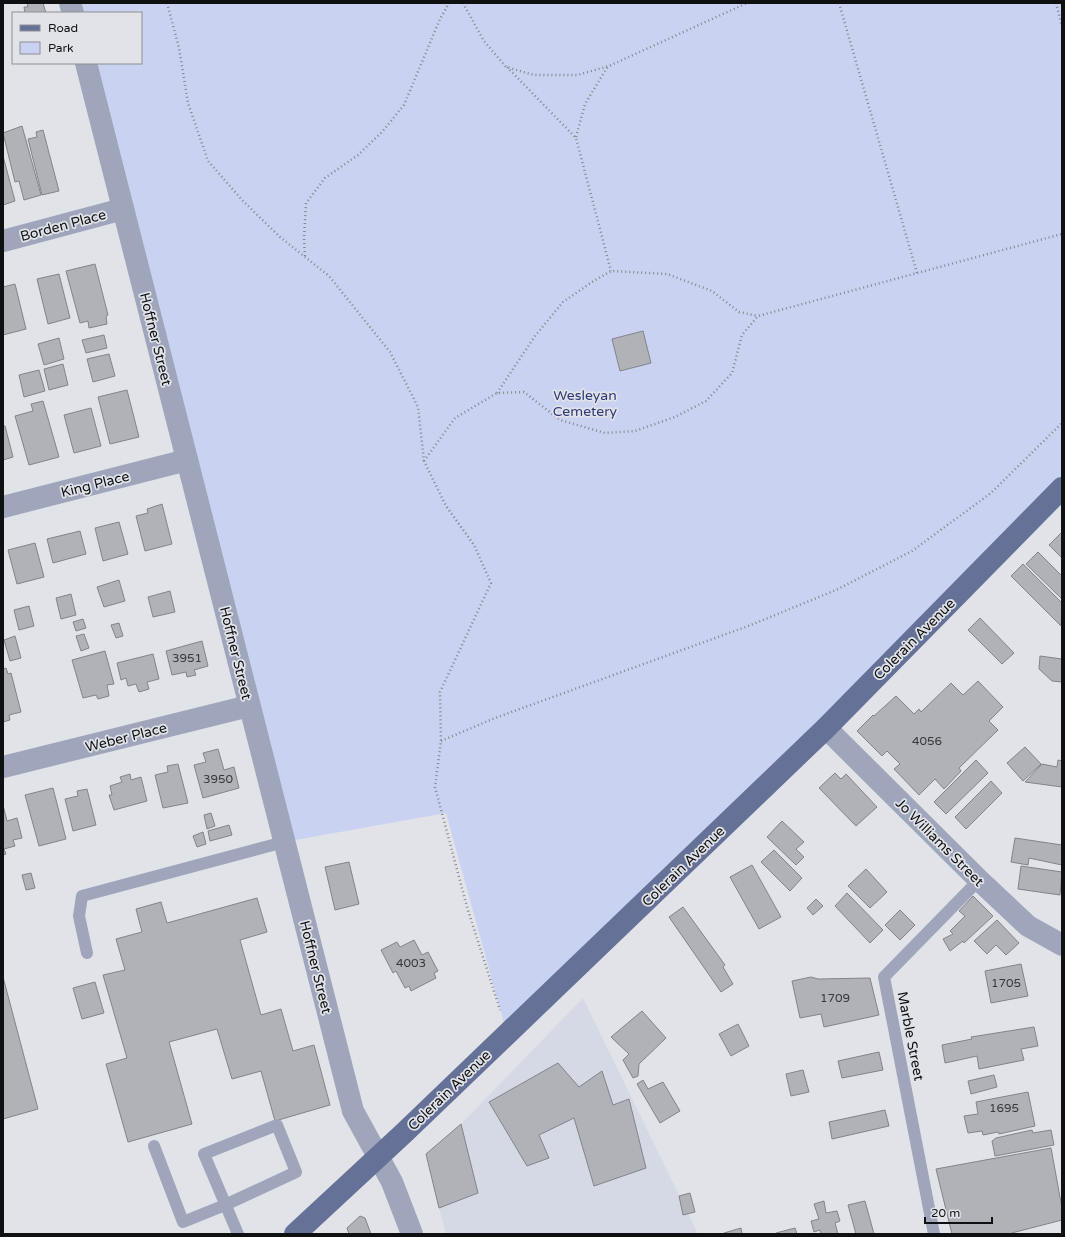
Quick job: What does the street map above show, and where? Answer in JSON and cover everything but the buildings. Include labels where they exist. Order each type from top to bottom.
[{"type":"main road","name":"Colerain Avenue","points":[[295,1234],[507,1034],[826,728],[1062,488]]},
{"type":"street","name":"Hoffner Street","points":[[86,64],[353,1111],[392,1182],[412,1234]]},
{"type":"street","name":"Borden Place","points":[[3,241],[123,209]]},
{"type":"street","name":"King Place","points":[[3,507],[187,460]]},
{"type":"street","name":"Weber Place","points":[[3,767],[249,706]]},
{"type":"street","name":"Jo Williams Street","points":[[826,728],[979,880],[1028,926],[1062,945]]},
{"type":"lane","points":[[87,953],[79,916],[82,896],[284,842]]},
{"type":"lane","name":"Marble Street","points":[[934,1234],[884,977],[979,880]]},
{"type":"lane","points":[[154,1146],[183,1222],[225,1205],[296,1172],[277,1125],[204,1154],[225,1205],[238,1234]]},
{"type":"path","points":[[168,3],[179,48],[188,103],[208,161],[243,201],[280,237],[329,276],[390,352],[418,407],[424,461],[446,506],[474,545],[491,583],[440,692],[441,741],[435,787],[467,907],[507,1034]]},
{"type":"path","points":[[305,257],[304,239],[306,202],[325,178],[358,155],[382,132],[404,105],[440,19],[449,3]]},
{"type":"path","points":[[463,3],[484,41],[506,67],[576,138]]},
{"type":"path","points":[[506,67],[534,75],[577,75],[608,66],[747,3]]},
{"type":"path","points":[[839,3],[917,273]]},
{"type":"path","points":[[1056,3],[1062,26]]},
{"type":"path","points":[[608,66],[584,104],[576,138],[611,271]]},
{"type":"path","points":[[424,461],[455,418],[497,393],[535,336],[563,302],[611,271],[667,274],[712,291],[739,312],[758,316],[1062,234]]},
{"type":"path","points":[[497,393],[524,392],[560,420],[605,433],[635,431],[676,417],[706,401],[732,373],[742,335],[758,316]]},
{"type":"path","points":[[441,741],[495,718],[750,625],[836,590],[912,551],[991,493],[1062,423]]},
{"type":"shaded area","points":[[583,998],[698,1234],[446,1234],[439,1208],[461,1124]]},
{"type":"green space","name":"Wesleyan Cemetery","points":[[70,3],[1062,3],[1062,488],[507,1034],[446,813],[284,842],[86,64],[142,64],[142,12],[73,12]]}]
